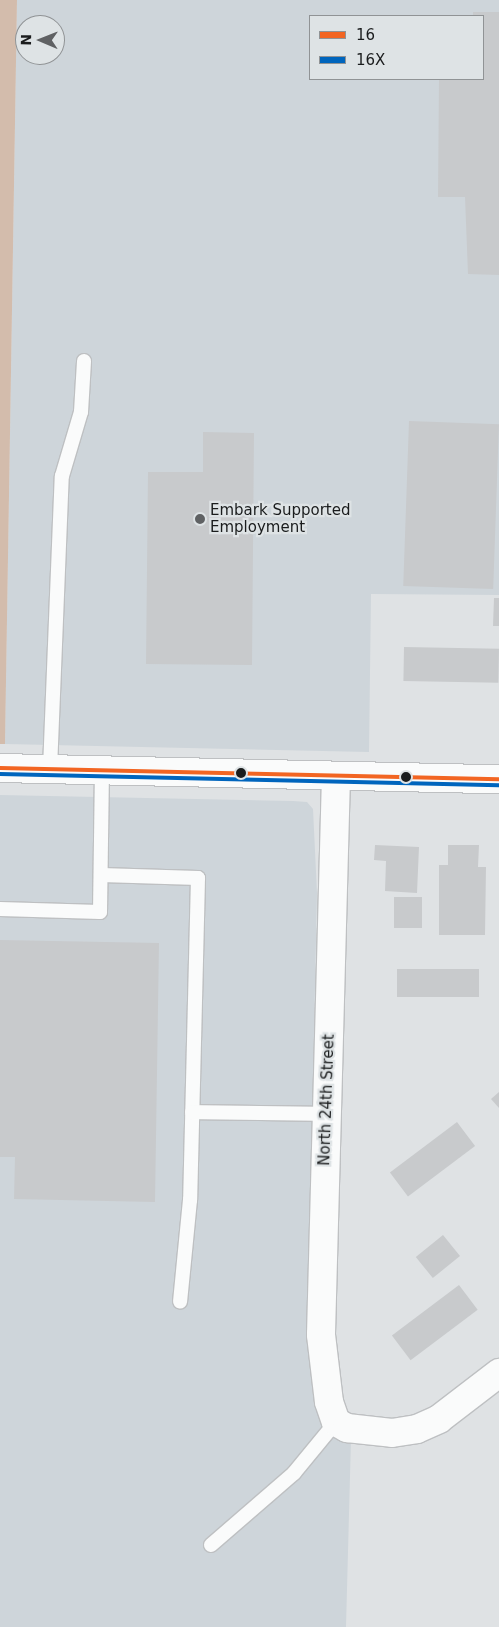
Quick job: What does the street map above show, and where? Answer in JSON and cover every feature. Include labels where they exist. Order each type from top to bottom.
[{"type":"street","points":[[0,768],[102,772],[499,779]]},
{"type":"street","name":"North 24th Street","points":[[336,776],[321,1335],[323,1377],[336,1422]]},
{"type":"street","points":[[336,1422],[364,1432],[416,1429],[439,1419],[499,1374]]},
{"type":"lane","points":[[50,769],[62,476],[81,412],[84,360]]},
{"type":"lane","points":[[0,909],[100,912],[102,772]]},
{"type":"lane","points":[[101,874],[198,878],[190,1200],[180,1302]]},
{"type":"lane","points":[[192,1112],[327,1114]]},
{"type":"lane","points":[[211,1545],[299,1468],[336,1422]]},
{"type":"shaded area","points":[[0,0],[17,0],[17,15],[15,15],[16,65],[5,744],[0,744]]},
{"type":"shaded area","points":[[17,0],[499,0],[499,595],[371,594],[369,752],[5,744],[16,65],[65,65],[65,15],[17,15]]},
{"type":"shaded area","points":[[0,795],[293,801],[307,802],[313,809],[317,893],[308,1317],[314,1392],[324,1414],[351,1439],[346,1627],[0,1627]]},
{"type":"building","points":[[473,12],[499,12],[499,275],[468,274],[465,197],[438,197],[439,80],[484,80],[484,15],[473,15]]},
{"type":"building","points":[[409,421],[499,424],[493,589],[403,586]]},
{"type":"building","name":"Embark Supported Employment","points":[[203,432],[254,433],[252,665],[146,664],[148,472],[203,472]]},
{"type":"building","points":[[494,598],[499,598],[499,626],[493,626]]},
{"type":"building","points":[[404,647],[499,649],[498,683],[403,681]]},
{"type":"building","points":[[375,845],[419,847],[417,893],[385,891],[386,861],[374,860]]},
{"type":"building","points":[[448,845],[479,845],[478,867],[486,867],[485,935],[439,935],[439,865],[448,865]]},
{"type":"building","points":[[394,897],[422,897],[422,928],[394,928]]},
{"type":"building","points":[[0,940],[159,943],[155,1202],[14,1199],[15,1157],[0,1157]]},
{"type":"building","points":[[397,969],[479,969],[479,997],[397,997]]},
{"type":"building","points":[[499,1092],[499,1108],[491,1099]]},
{"type":"building","points":[[457,1122],[475,1146],[408,1197],[390,1173]]},
{"type":"building","points":[[443,1235],[460,1256],[433,1278],[416,1257]]},
{"type":"building","points":[[459,1285],[478,1310],[411,1360],[392,1336]]},
{"type":"transit line","name":"16","points":[[0,768],[499,779]]},
{"type":"transit line","name":"16X","points":[[0,774],[499,785]]},
{"type":"place","name":"Embark Supported Employment","points":[[200,519]]}]
